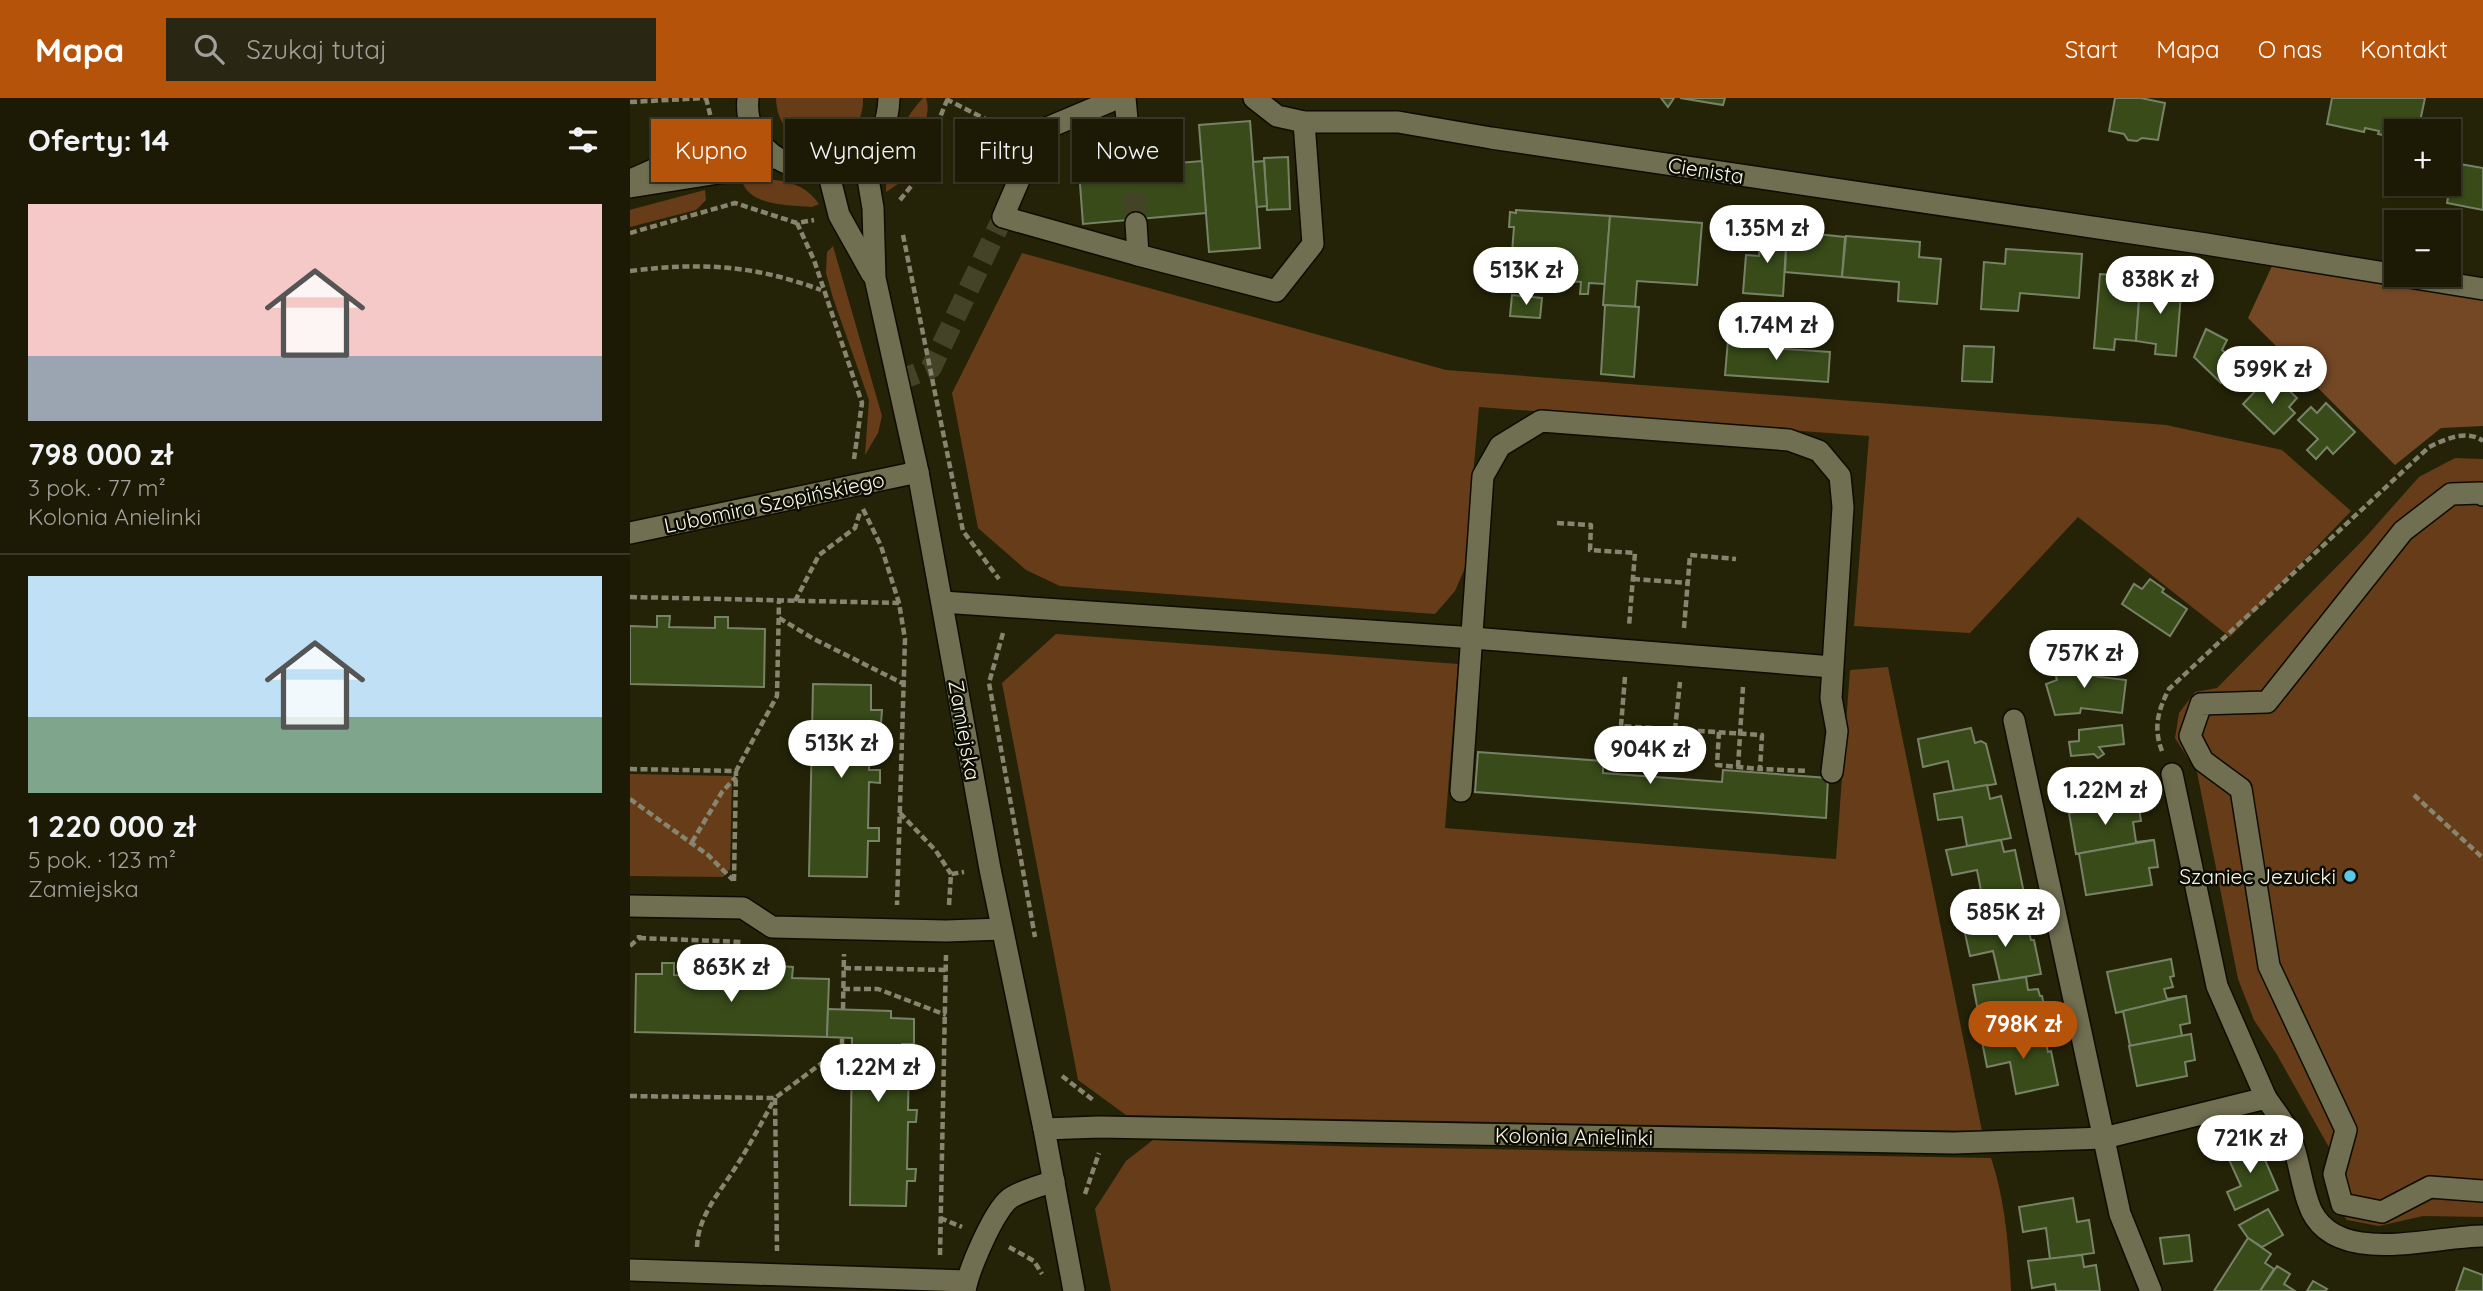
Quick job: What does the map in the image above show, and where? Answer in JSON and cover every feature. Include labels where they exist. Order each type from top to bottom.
[{"type":"street","points":[[748,98],[751,119]]},
{"type":"street","points":[[887,119],[889,98]]},
{"type":"street","points":[[1058,123],[1118,98]]},
{"type":"street","points":[[1125,98],[1127,119]]},
{"type":"street","name":"Cienista","points":[[1254,98],[1277,116],[1304,122],[1398,122],[2206,244],[2483,289]]},
{"type":"street","points":[[1018,182],[1003,216],[1276,291],[1313,244],[1304,122]]},
{"type":"street","points":[[771,152],[785,161]]},
{"type":"street","points":[[630,187],[725,172],[776,157]]},
{"type":"street","points":[[630,180],[651,171]]},
{"type":"street","name":"Zamiejska","points":[[831,182],[839,215],[875,278]]},
{"type":"street","name":"Zamiejska","points":[[869,182],[873,208],[875,278],[918,472],[1002,929],[1044,1129],[1074,1291]]},
{"type":"street","points":[[1136,223],[1138,255]]},
{"type":"street","points":[[1461,791],[1483,476],[1500,446],[1541,421],[1789,440],[1819,451],[1840,476],[1843,507],[1831,698],[1837,731],[1832,772]]},
{"type":"street","name":"Lubomira Szopińskiego","points":[[630,533],[918,472]]},
{"type":"street","points":[[2483,495],[2451,494],[2403,531],[2267,702],[2201,704],[2190,736],[2203,761],[2241,789],[2269,966],[2346,1130],[2334,1174],[2342,1204],[2382,1212],[2430,1187],[2483,1191]]},
{"type":"street","points":[[942,602],[1471,638],[1832,667]]},
{"type":"street","points":[[2014,720],[2120,1214],[2151,1291]]},
{"type":"street","points":[[2172,774],[2217,986],[2266,1098],[2288,1131],[2309,1206],[2326,1231],[2351,1242],[2377,1245],[2483,1236]]},
{"type":"street","points":[[630,906],[743,908],[772,927],[1002,929]]},
{"type":"street","name":"Kolonia Anielinki","points":[[1044,1129],[1099,1127],[1954,1143],[2104,1138],[2266,1098]]},
{"type":"street","points":[[630,1270],[940,1280],[966,1286],[985,1236],[1009,1198],[1054,1181]]},
{"type":"path","points":[[630,103],[706,98],[708,109]]},
{"type":"path","points":[[897,203],[912,185],[947,98],[989,119]]},
{"type":"path","points":[[630,233],[735,203],[797,223],[814,260],[862,403],[854,461]]},
{"type":"path","points":[[902,231],[963,531],[999,578],[1005,623],[989,683],[1036,943]]},
{"type":"path","points":[[630,271],[677,265],[725,266],[786,277],[822,290]]},
{"type":"path","points":[[2172,774],[2157,739],[2156,723],[2161,703],[2169,689],[2429,447],[2453,435],[2483,441]]},
{"type":"path","points":[[795,601],[819,555],[855,528],[859,513],[863,510],[881,546],[900,603],[905,639],[896,929]]},
{"type":"path","points":[[1675,730],[1690,555],[1736,559]]},
{"type":"path","points":[[1633,579],[1688,583]]},
{"type":"path","points":[[630,597],[900,603]]},
{"type":"path","points":[[692,842],[736,774],[777,696],[779,601]]},
{"type":"path","points":[[779,618],[814,639],[904,684]]},
{"type":"path","points":[[1738,767],[1745,660]]},
{"type":"path","points":[[1719,732],[1717,765],[1760,768]]},
{"type":"path","points":[[630,769],[736,774]]},
{"type":"path","points":[[733,880],[736,774]]},
{"type":"path","points":[[2414,795],[2483,858]]},
{"type":"path","points":[[630,799],[692,842],[742,888]]},
{"type":"path","points":[[900,813],[936,851],[951,874]]},
{"type":"path","points":[[843,1009],[845,928]]},
{"type":"path","points":[[844,968],[946,970]]},
{"type":"path","points":[[940,1280],[946,980]]},
{"type":"path","points":[[844,989],[878,989],[946,1015]]},
{"type":"path","points":[[696,1272],[698,1237],[706,1212],[775,1098],[842,1048],[842,1037]]},
{"type":"path","points":[[1059,1063],[1062,1077],[1094,1101],[1101,1147],[1084,1192],[1087,1204]]},
{"type":"path","points":[[630,1096],[775,1098]]},
{"type":"path","points":[[775,1098],[778,1275]]},
{"type":"path","points":[[940,1218],[965,1227]]},
{"type":"path","points":[[1006,1245],[1034,1261],[1042,1275]]},
{"type":"shaded area","points":[[776,98],[863,98],[859,119],[785,119],[785,125],[780,118]]},
{"type":"shaded area","points":[[926,98],[926,119],[907,119]]},
{"type":"shaded area","points":[[778,180],[807,191],[819,204],[812,207],[772,203],[753,196],[742,182]]},
{"type":"shaded area","points":[[887,182],[899,182],[898,184],[886,192]]},
{"type":"shaded area","points":[[705,190],[706,200],[696,210],[630,227],[630,210]]},
{"type":"shaded area","points":[[833,246],[882,416],[878,433],[865,455],[869,400],[826,273],[827,252]]},
{"type":"shaded area","points":[[1022,253],[1446,370],[2166,425],[2282,450],[2351,511],[2230,637],[2078,517],[1970,633],[1854,626],[1869,436],[1479,407],[1465,568],[1455,591],[1435,614],[1060,586],[1026,570],[978,528],[952,393]]},
{"type":"shaded area","points":[[2272,266],[2384,282],[2384,287],[2415,287],[2483,297],[2483,426],[2441,428],[2395,465],[2248,318]]},
{"type":"shaded area","name":"Szaniec Jezuicki","points":[[2455,458],[2483,459],[2483,1217],[2423,1216],[2379,1226],[2347,1220],[2330,1198],[2331,1151],[2276,1053],[2254,1020],[2238,979],[2197,772],[2175,738],[2179,713],[2195,692],[2217,688],[2364,539],[2419,477]]},
{"type":"shaded area","points":[[1056,634],[1458,664],[1445,828],[1836,859],[1850,670],[1888,667],[1982,1131],[1126,1115],[1078,1080],[1002,683]]},
{"type":"shaded area","points":[[630,774],[732,776],[730,869],[723,877],[630,876]]},
{"type":"shaded area","points":[[1153,1140],[1364,1147],[1991,1158],[2003,1207],[2011,1291],[1111,1291],[1095,1209],[1126,1161]]},
{"type":"building","points":[[1661,98],[1674,98],[1668,107]]},
{"type":"building","points":[[1680,98],[1725,98],[1723,105]]},
{"type":"building","points":[[2115,98],[2141,98],[2165,103],[2158,140],[2128,140],[2124,134],[2109,131]]},
{"type":"building","points":[[2332,98],[2425,98],[2421,119],[2384,119],[2384,135],[2378,134],[2379,131],[2365,128],[2364,132],[2327,124]]},
{"type":"building","points":[[1250,121],[1260,248],[1209,252],[1199,125]]},
{"type":"building","points":[[1288,157],[1290,209],[1267,210],[1264,158]]},
{"type":"building","points":[[1202,161],[1206,213],[1083,224],[1080,182],[1183,182],[1183,163]]},
{"type":"building","points":[[1264,161],[1267,206],[1257,207],[1253,162]]},
{"type":"building","points":[[2461,164],[2483,168],[2483,210],[2447,203],[2448,196],[2461,196]]},
{"type":"building","points":[[1516,210],[1610,216],[1605,284],[1589,283],[1588,294],[1580,294],[1581,282],[1529,278],[1530,266],[1511,265],[1514,227],[1509,227],[1510,212],[1516,213]]},
{"type":"building","points":[[1610,216],[1702,223],[1697,285],[1637,281],[1635,307],[1603,305]]},
{"type":"building","points":[[1761,229],[1787,231],[1783,296],[1743,293],[1746,255],[1759,256]]},
{"type":"building","points":[[1787,231],[1845,237],[1842,277],[1785,272]]},
{"type":"building","points":[[1846,236],[1920,242],[1919,257],[1941,259],[1937,304],[1898,301],[1899,282],[1842,277]]},
{"type":"building","points":[[2006,249],[2082,254],[2079,298],[2020,293],[2018,311],[1981,309],[1984,262],[2005,264]]},
{"type":"building","points":[[2100,274],[2125,276],[2124,286],[2140,287],[2136,341],[2115,339],[2114,350],[2094,348]]},
{"type":"building","points":[[2157,279],[2182,281],[2176,356],[2155,354],[2156,344],[2136,341],[2140,287],[2156,289]]},
{"type":"building","points":[[1512,295],[1542,298],[1540,318],[1510,316]]},
{"type":"building","points":[[1605,305],[1639,307],[1634,377],[1601,374]]},
{"type":"building","points":[[2206,329],[2227,340],[2222,350],[2239,364],[2221,383],[2194,357]]},
{"type":"building","points":[[1728,340],[1772,344],[1772,348],[1830,352],[1828,382],[1725,375]]},
{"type":"building","points":[[1964,346],[1994,347],[1992,382],[1962,381]]},
{"type":"building","points":[[2264,382],[2274,393],[2282,384],[2297,398],[2289,407],[2295,413],[2274,434],[2243,404]]},
{"type":"building","points":[[2326,403],[2355,432],[2333,454],[2327,447],[2316,459],[2307,450],[2318,439],[2298,420],[2311,407],[2317,413]]},
{"type":"building","points":[[2150,579],[2164,589],[2162,592],[2187,609],[2170,636],[2122,604],[2134,584],[2142,589]]},
{"type":"building","points":[[657,616],[670,616],[669,627],[715,628],[715,617],[728,617],[728,628],[765,629],[764,687],[630,684],[630,626],[657,627]]},
{"type":"building","points":[[2057,656],[2086,660],[2084,675],[2126,680],[2122,713],[2081,708],[2080,713],[2055,715],[2046,684],[2057,680]]},
{"type":"building","points":[[813,684],[871,685],[871,710],[882,710],[881,723],[870,723],[869,770],[880,770],[880,783],[869,782],[868,828],[879,828],[879,841],[868,841],[867,877],[809,876]]},
{"type":"building","points":[[2122,725],[2124,744],[2099,747],[2104,754],[2098,758],[2094,754],[2071,756],[2069,742],[2079,741],[2079,730]]},
{"type":"building","points":[[1971,728],[1975,743],[1981,741],[1986,744],[1996,784],[1954,791],[1948,761],[1923,767],[1918,739]]},
{"type":"building","points":[[1478,752],[1603,761],[1603,773],[1722,782],[1723,770],[1828,778],[1826,818],[1475,792]]},
{"type":"building","points":[[1987,785],[1990,799],[2001,796],[2011,838],[1967,846],[1962,817],[1938,820],[1934,794]]},
{"type":"building","points":[[2138,802],[2141,821],[2133,822],[2136,842],[2154,840],[2076,854],[2069,813]]},
{"type":"building","points":[[2001,840],[2004,852],[2015,850],[2024,893],[1983,901],[1977,870],[1952,875],[1946,850]]},
{"type":"building","points":[[2154,840],[2158,867],[2149,868],[2152,885],[2086,895],[2079,854],[2076,854]]},
{"type":"building","points":[[2017,919],[2020,934],[2029,932],[2031,940],[2034,940],[2041,974],[2000,981],[1993,951],[1970,956],[1964,929]]},
{"type":"building","points":[[2171,959],[2174,976],[2170,977],[2173,987],[2164,989],[2167,999],[2186,996],[2116,1013],[2107,972]]},
{"type":"building","points":[[662,963],[674,963],[674,975],[721,976],[721,965],[734,965],[733,977],[780,978],[780,966],[793,967],[792,978],[829,979],[827,1037],[635,1032],[636,974],[662,974]]},
{"type":"building","points":[[2026,977],[2028,990],[2038,989],[2042,996],[2049,1029],[2008,1036],[2002,1006],[1978,1011],[1973,985]]},
{"type":"building","points":[[2186,996],[2190,1023],[2180,1025],[2182,1036],[2130,1046],[2123,1011]]},
{"type":"building","points":[[828,1009],[891,1011],[891,1018],[914,1019],[914,1044],[902,1044],[902,1049],[914,1049],[913,1062],[909,1062],[908,1110],[917,1110],[916,1122],[908,1122],[907,1169],[916,1169],[915,1181],[907,1181],[906,1206],[850,1205],[852,1038],[827,1037]]},
{"type":"building","points":[[2034,1032],[2037,1045],[2046,1043],[2048,1052],[2051,1051],[2058,1085],[2016,1094],[2010,1062],[1987,1067],[1982,1041]]},
{"type":"building","points":[[2191,1034],[2195,1060],[2185,1062],[2187,1076],[2137,1086],[2129,1046]]},
{"type":"building","points":[[2256,1139],[2278,1190],[2235,1210],[2227,1192],[2241,1186],[2226,1153]]},
{"type":"building","points":[[2073,1198],[2077,1222],[2089,1220],[2094,1253],[2050,1259],[2046,1228],[2023,1232],[2019,1207]]},
{"type":"building","points":[[2268,1209],[2283,1235],[2262,1247],[2248,1238],[2239,1225]]},
{"type":"building","points":[[2189,1235],[2192,1261],[2164,1264],[2160,1238]]},
{"type":"building","points":[[2248,1238],[2271,1254],[2265,1263],[2274,1269],[2260,1291],[2214,1291]]},
{"type":"building","points":[[2082,1255],[2084,1267],[2096,1265],[2100,1291],[2056,1291],[2055,1284],[2032,1288],[2028,1261]]},
{"type":"building","points":[[2277,1266],[2290,1274],[2284,1284],[2295,1291],[2260,1291]]},
{"type":"building","points":[[2464,1268],[2483,1275],[2483,1291],[2456,1291]]},
{"type":"building","points":[[2313,1281],[2327,1289],[2307,1291]]},
{"type":"tunnel","points":[[1133,182],[1136,223]]},
{"type":"tunnel","points":[[897,381],[931,368],[1003,217]]},
{"type":"place","name":"Szaniec Jezuicki","points":[[2350,876]]}]
